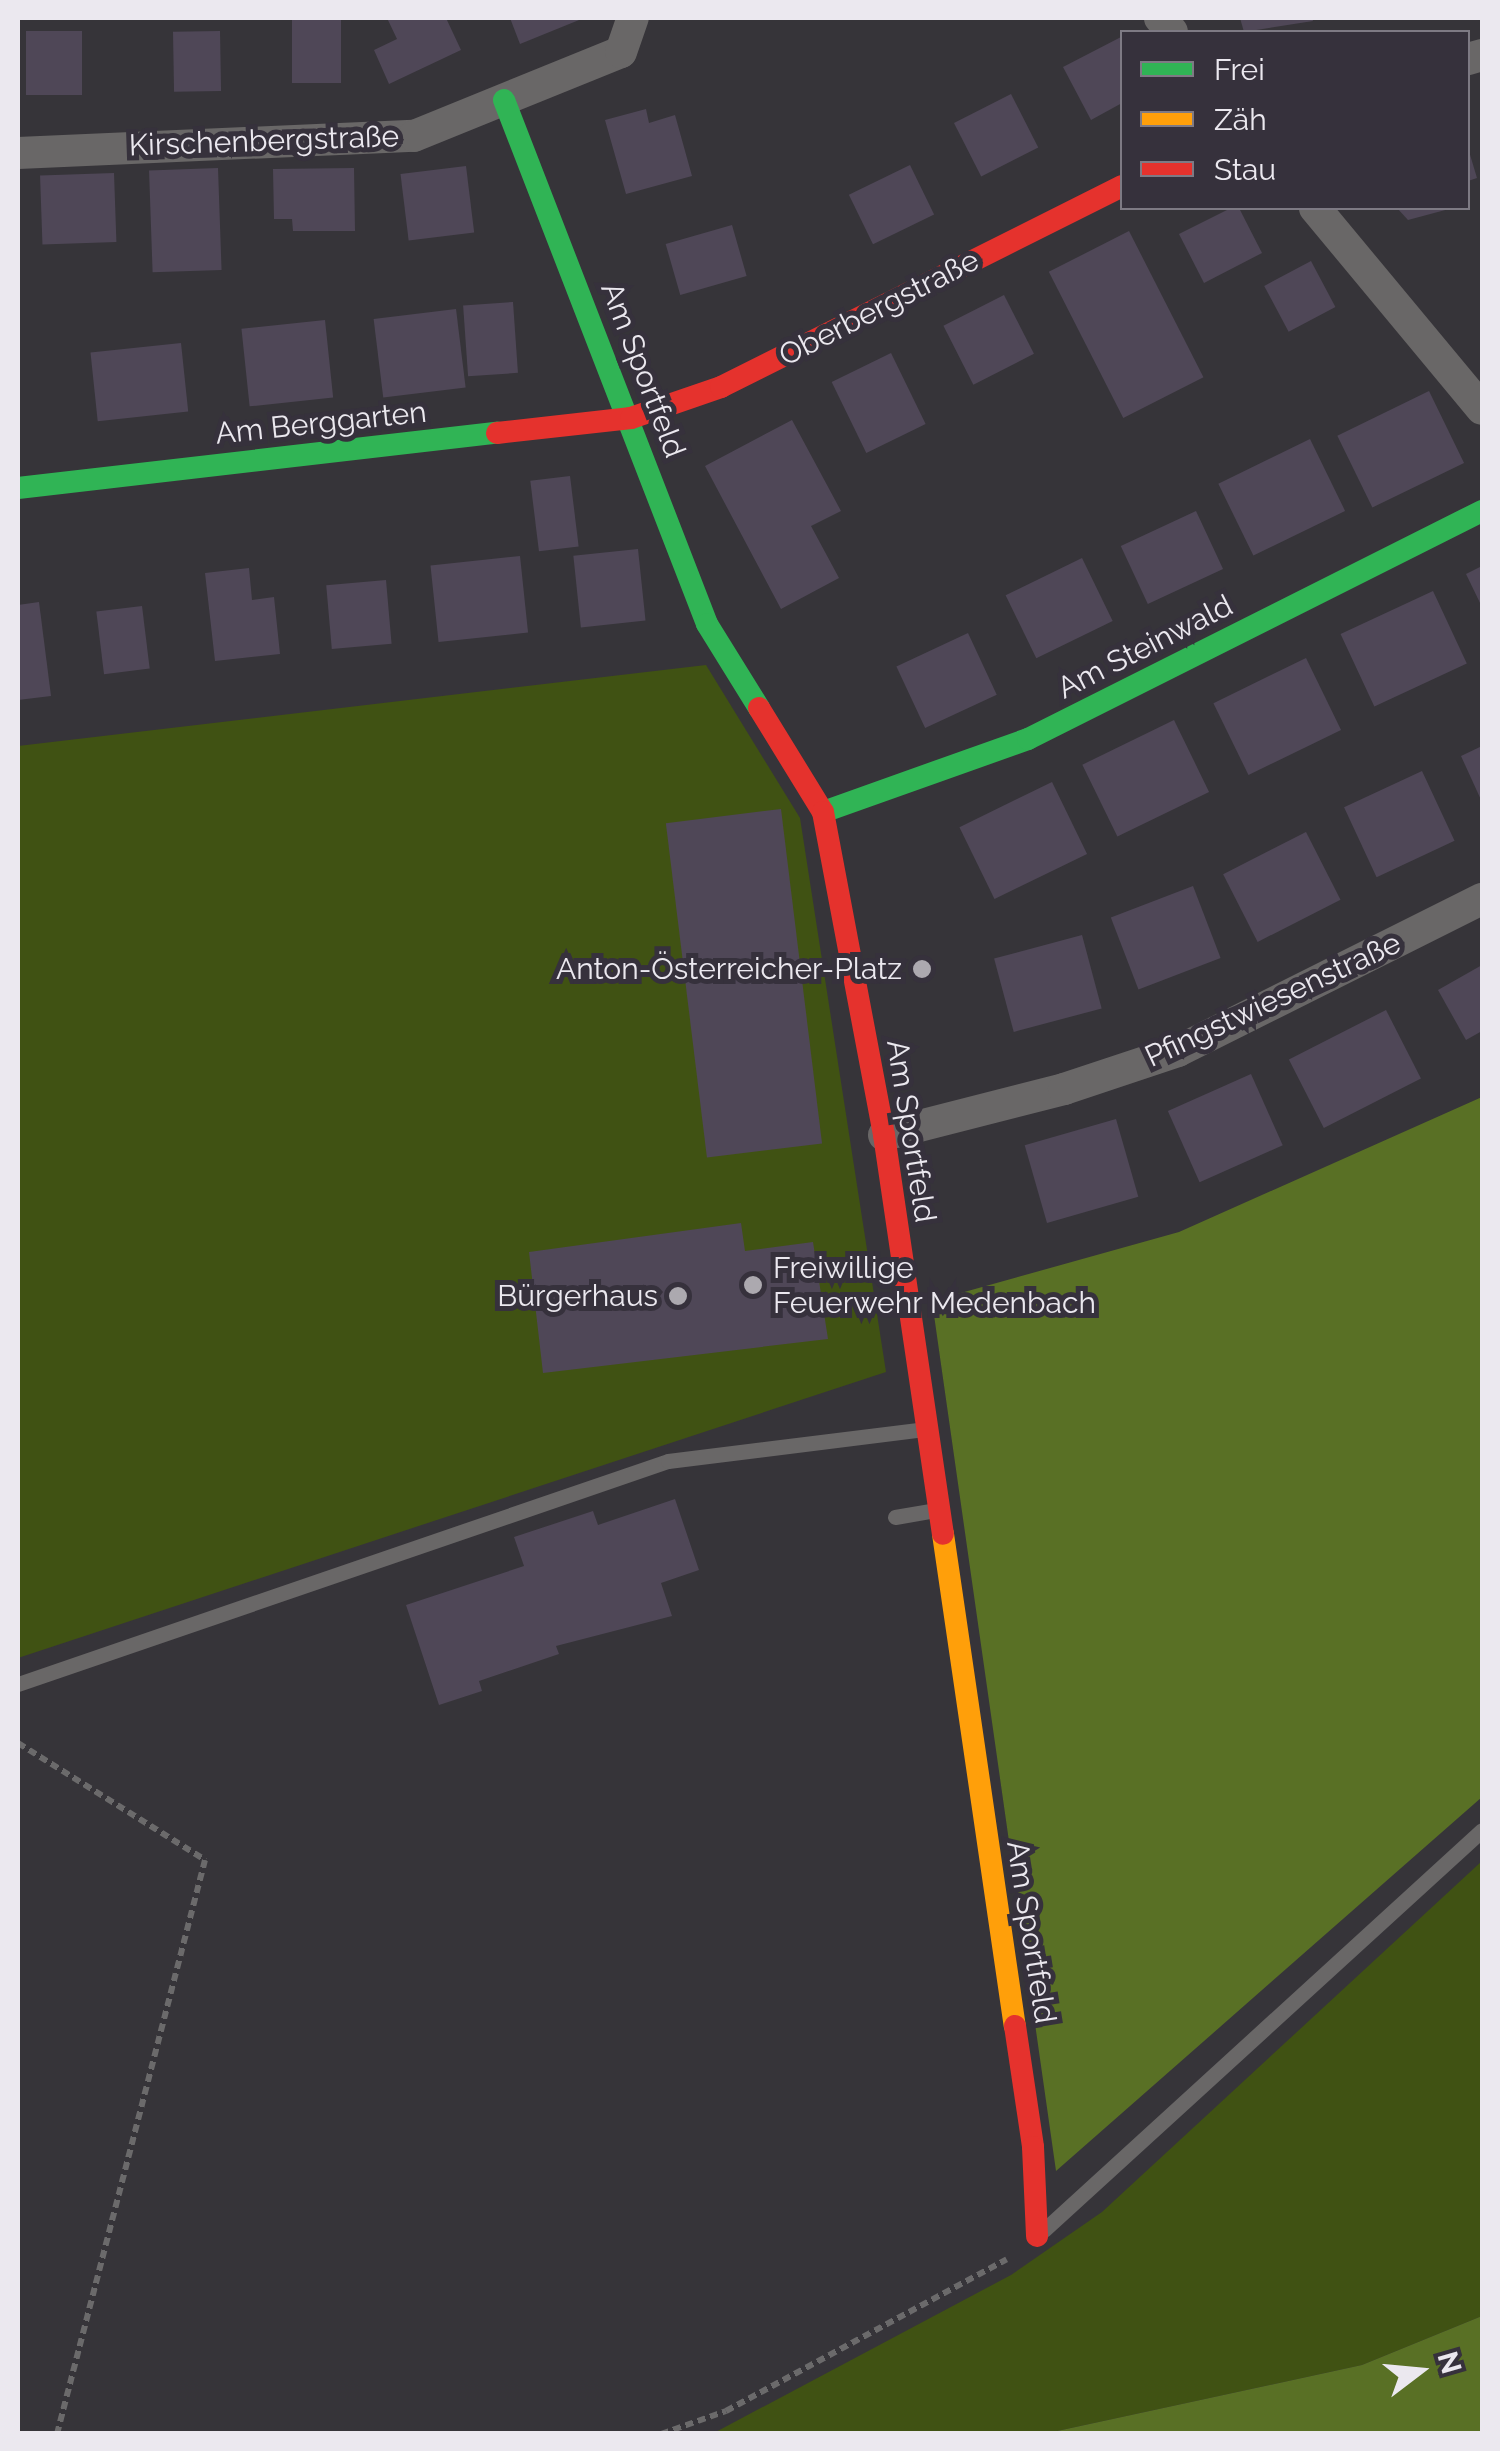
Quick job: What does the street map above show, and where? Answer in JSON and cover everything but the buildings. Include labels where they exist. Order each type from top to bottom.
[{"type":"street","name":"Kirschenbergstraße","points":[[18,153],[414,136],[621,52],[632,18]]},
{"type":"street","name":"Am Sportfeld","points":[[504,100],[631,418],[706,624],[824,812],[884,1134],[936,1510],[1034,2147],[1038,2236]]},
{"type":"street","name":"Oberbergstraße","points":[[631,418],[721,387],[1120,187]]},
{"type":"street","points":[[1317,210],[1482,409]]},
{"type":"street","name":"Am Berggarten","points":[[18,488],[631,418]]},
{"type":"street","name":"Am Steinwald","points":[[824,812],[1028,739],[1482,512]]},
{"type":"street","name":"Pfingstwiesenstraße","points":[[884,1134],[1064,1089],[1178,1051],[1482,899]]},
{"type":"lane","points":[[18,1684],[668,1461],[925,1429]]},
{"type":"lane","points":[[895,1518],[936,1510]]},
{"type":"lane","points":[[1038,2236],[1482,1830]]},
{"type":"path","points":[[18,1744],[205,1860],[58,2434]]},
{"type":"path","points":[[661,2434],[726,2412],[995,2269],[1038,2236]]},
{"type":"green space","points":[[706,665],[800,818],[886,1372],[18,1658],[18,746]]},
{"type":"green space","points":[[1482,1097],[1482,1797],[1056,2171],[932,1301],[1179,1232]]},
{"type":"green space","points":[[1482,1861],[1482,2316],[1362,2365],[1048,2433],[712,2434],[1011,2275],[1102,2212]]},
{"type":"green space","points":[[1482,2316],[1482,2433],[1048,2433],[1362,2365]]},
{"type":"traffic: fast","points":[[504,100],[707,624],[759,708]]},
{"type":"traffic: fast","points":[[18,488],[497,433]]},
{"type":"traffic: fast","points":[[823,812],[1028,739],[1482,511]]},
{"type":"traffic: slow","points":[[943,1534],[1015,2026]]},
{"type":"traffic: jam","points":[[497,433],[631,418],[721,387],[1120,187]]},
{"type":"traffic: jam","points":[[759,708],[823,812],[884,1135],[943,1534]]},
{"type":"traffic: jam","points":[[1015,2026],[1033,2147],[1037,2236]]},
{"type":"place","name":"Anton-Österreicher-Platz","points":[[922,969]]},
{"type":"place","name":"Freiwillige Feuerwehr Medenbach","points":[[753,1285]]},
{"type":"place","name":"Bürgerhaus","points":[[678,1296]]}]
